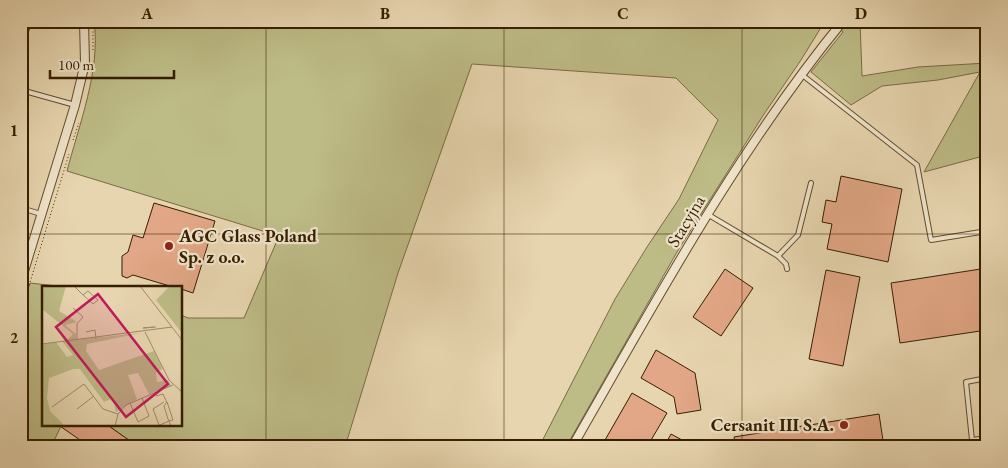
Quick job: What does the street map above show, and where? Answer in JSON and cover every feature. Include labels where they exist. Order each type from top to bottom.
[{"type":"street","points":[[21,281],[75,105],[85,63],[84,21]]},
{"type":"street","name":"Stacyjna","points":[[572,447],[707,214],[769,118],[843,21]]},
{"type":"lane","points":[[801,74],[917,165],[931,240],[987,231]]},
{"type":"lane","points":[[21,90],[75,105]]},
{"type":"lane","points":[[778,256],[798,235],[811,183]]},
{"type":"lane","points":[[21,208],[41,214]]},
{"type":"lane","points":[[707,214],[778,256],[786,264],[787,269]]},
{"type":"lane","points":[[987,378],[966,382],[972,440],[987,438]]},
{"type":"shaded area","points":[[94,21],[825,21],[677,252],[566,447],[539,447],[615,299],[679,199],[718,120],[676,78],[472,64],[398,273],[345,447],[146,447],[133,443],[109,426],[182,426],[182,315],[188,318],[244,318],[279,236],[67,171],[88,97],[92,77],[95,39]]},
{"type":"shaded area","points":[[848,21],[860,21],[862,76],[918,67],[987,63],[987,155],[924,172],[980,72],[938,80],[882,86],[851,105],[811,72],[843,32],[841,30]]},
{"type":"shaded area","points":[[30,283],[57,286],[42,286],[42,426],[61,426],[51,447],[21,447],[21,312]]},
{"type":"building","points":[[21,21],[31,24],[23,49],[21,49]]},
{"type":"building","points":[[841,176],[902,189],[888,262],[827,249],[832,224],[822,222],[826,200],[836,202]]},
{"type":"building","name":"AGC Glass Poland Sp. z o.o.","points":[[154,203],[215,221],[193,293],[182,289],[182,286],[170,286],[133,275],[127,278],[122,276],[122,256],[128,252],[133,235],[143,238]]},
{"type":"building","points":[[987,268],[987,330],[900,343],[891,283]]},
{"type":"building","points":[[725,269],[753,288],[721,336],[693,317]]},
{"type":"building","points":[[826,270],[860,277],[843,366],[809,359]]},
{"type":"building","points":[[656,350],[695,373],[701,410],[677,414],[674,397],[641,378]]},
{"type":"building","points":[[632,393],[667,413],[647,447],[601,447]]},
{"type":"building","name":"Cersanit III S.A.","points":[[879,414],[884,447],[736,447],[734,437]]},
{"type":"building","points":[[60,426],[109,426],[133,443],[131,447],[90,447]]},
{"type":"building","points":[[671,434],[695,447],[664,447]]},
{"type":"place","name":"AGC Glass Poland Sp. z o.o.","points":[[169,246]]},
{"type":"place","name":"Cersanit III S.A.","points":[[844,425]]}]
